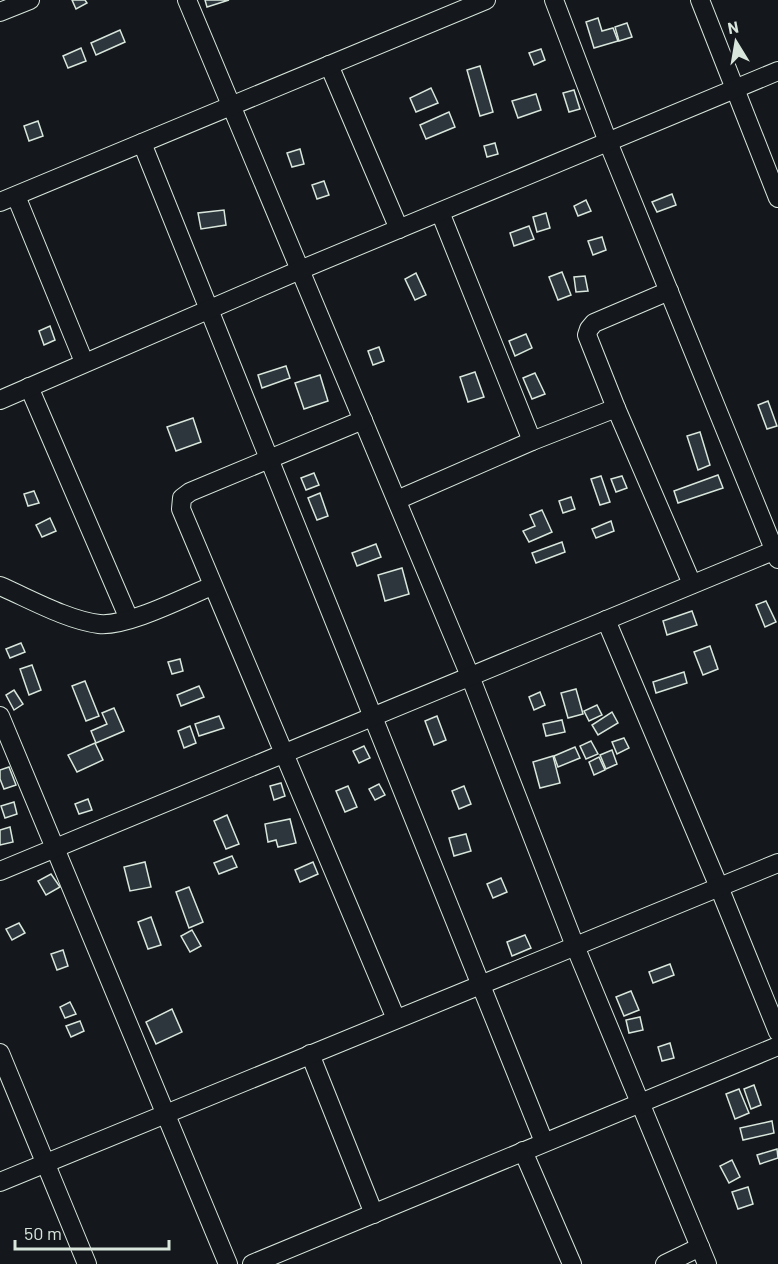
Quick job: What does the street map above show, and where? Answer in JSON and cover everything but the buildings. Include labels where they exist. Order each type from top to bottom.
[{"type":"street","points":[[0,12],[30,0]]},
{"type":"street","points":[[187,0],[470,676],[575,946],[704,1256],[665,1264]]},
{"type":"street","points":[[84,362],[8,199],[486,0]]},
{"type":"street","points":[[0,871],[692,584],[777,553],[608,141],[554,0]]},
{"type":"street","points":[[700,0],[778,198]]},
{"type":"street","points":[[329,65],[399,229]]},
{"type":"street","points":[[0,400],[300,270],[778,71]]},
{"type":"street","points":[[142,142],[544,1142]]},
{"type":"street","points":[[440,212],[532,441]]},
{"type":"street","points":[[669,291],[594,323],[587,335],[692,584]]},
{"type":"street","points":[[29,387],[129,620]]},
{"type":"street","points":[[397,500],[532,441],[616,408]]},
{"type":"street","points":[[363,420],[190,492],[182,498],[181,509],[396,1019]]},
{"type":"street","points":[[0,586],[76,619],[101,624],[129,620],[212,586]]},
{"type":"street","points":[[606,620],[778,1032]]},
{"type":"street","points":[[0,716],[228,1264]]},
{"type":"street","points":[[0,1182],[778,863]]},
{"type":"street","points":[[252,1264],[778,1046]]},
{"type":"street","points":[[0,1053],[87,1264]]},
{"type":"street","points":[[310,1054],[375,1214]]},
{"type":"street","points":[[523,1151],[572,1264]]}]
